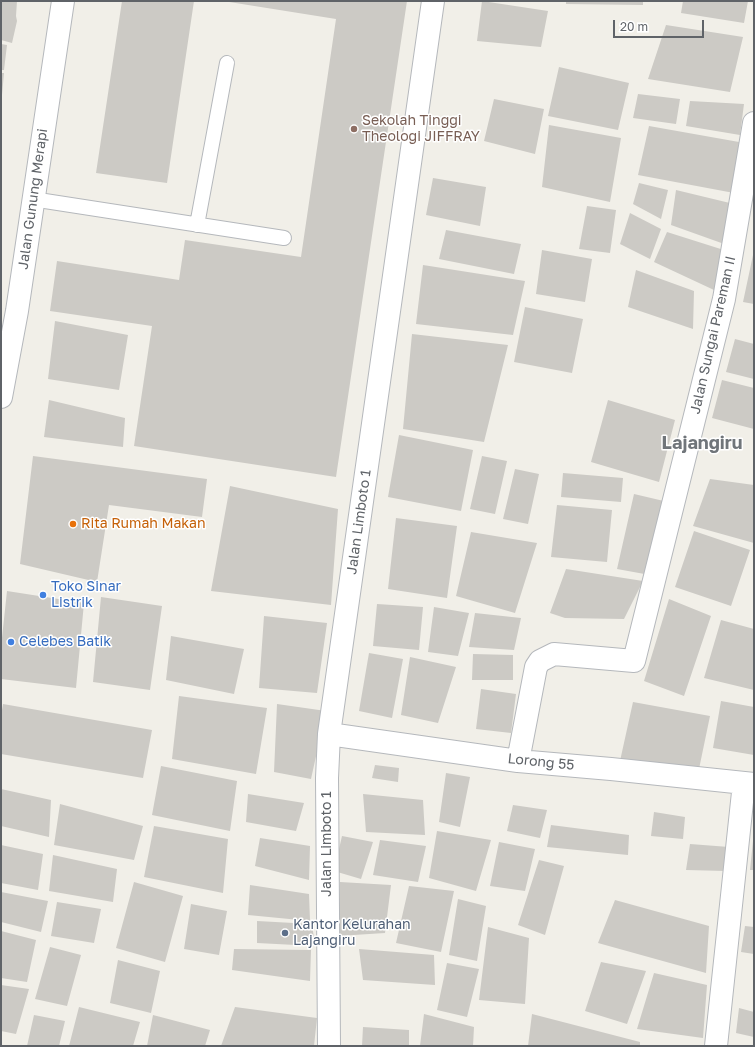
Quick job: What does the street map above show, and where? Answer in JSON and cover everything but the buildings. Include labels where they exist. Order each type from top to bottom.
[{"type":"street","name":"Jalan Gunung Merapi","points":[[1,398],[17,311],[32,200],[63,1]]},
{"type":"street","name":"Jalan Limboto 1","points":[[329,1046],[327,778],[329,734],[433,1]]},
{"type":"street","name":"Jalan Sungai Pareman II","points":[[518,761],[536,667],[540,661],[554,654],[634,661],[724,299],[754,123]]},
{"type":"street","name":"Lorong 55","points":[[329,734],[518,761],[749,784]]},
{"type":"street","points":[[716,1046],[749,784]]},
{"type":"lane","points":[[197,225],[226,63]]},
{"type":"lane","points":[[32,200],[284,238]]},
{"type":"place","name":"Sekolah Tinggi Theologi JIFFRAY","points":[[354,129]]},
{"type":"place","name":"Rita Rumah Makan","points":[[73,524]]},
{"type":"place","name":"Toko Sinar Listrik","points":[[43,595]]},
{"type":"place","name":"Celebes Batik","points":[[11,642]]},
{"type":"place","name":"Kantor Kelurahan Lajangiru","points":[[285,933]]},
{"type":"district","name":"Lajangiru","points":[[702,443]]}]
